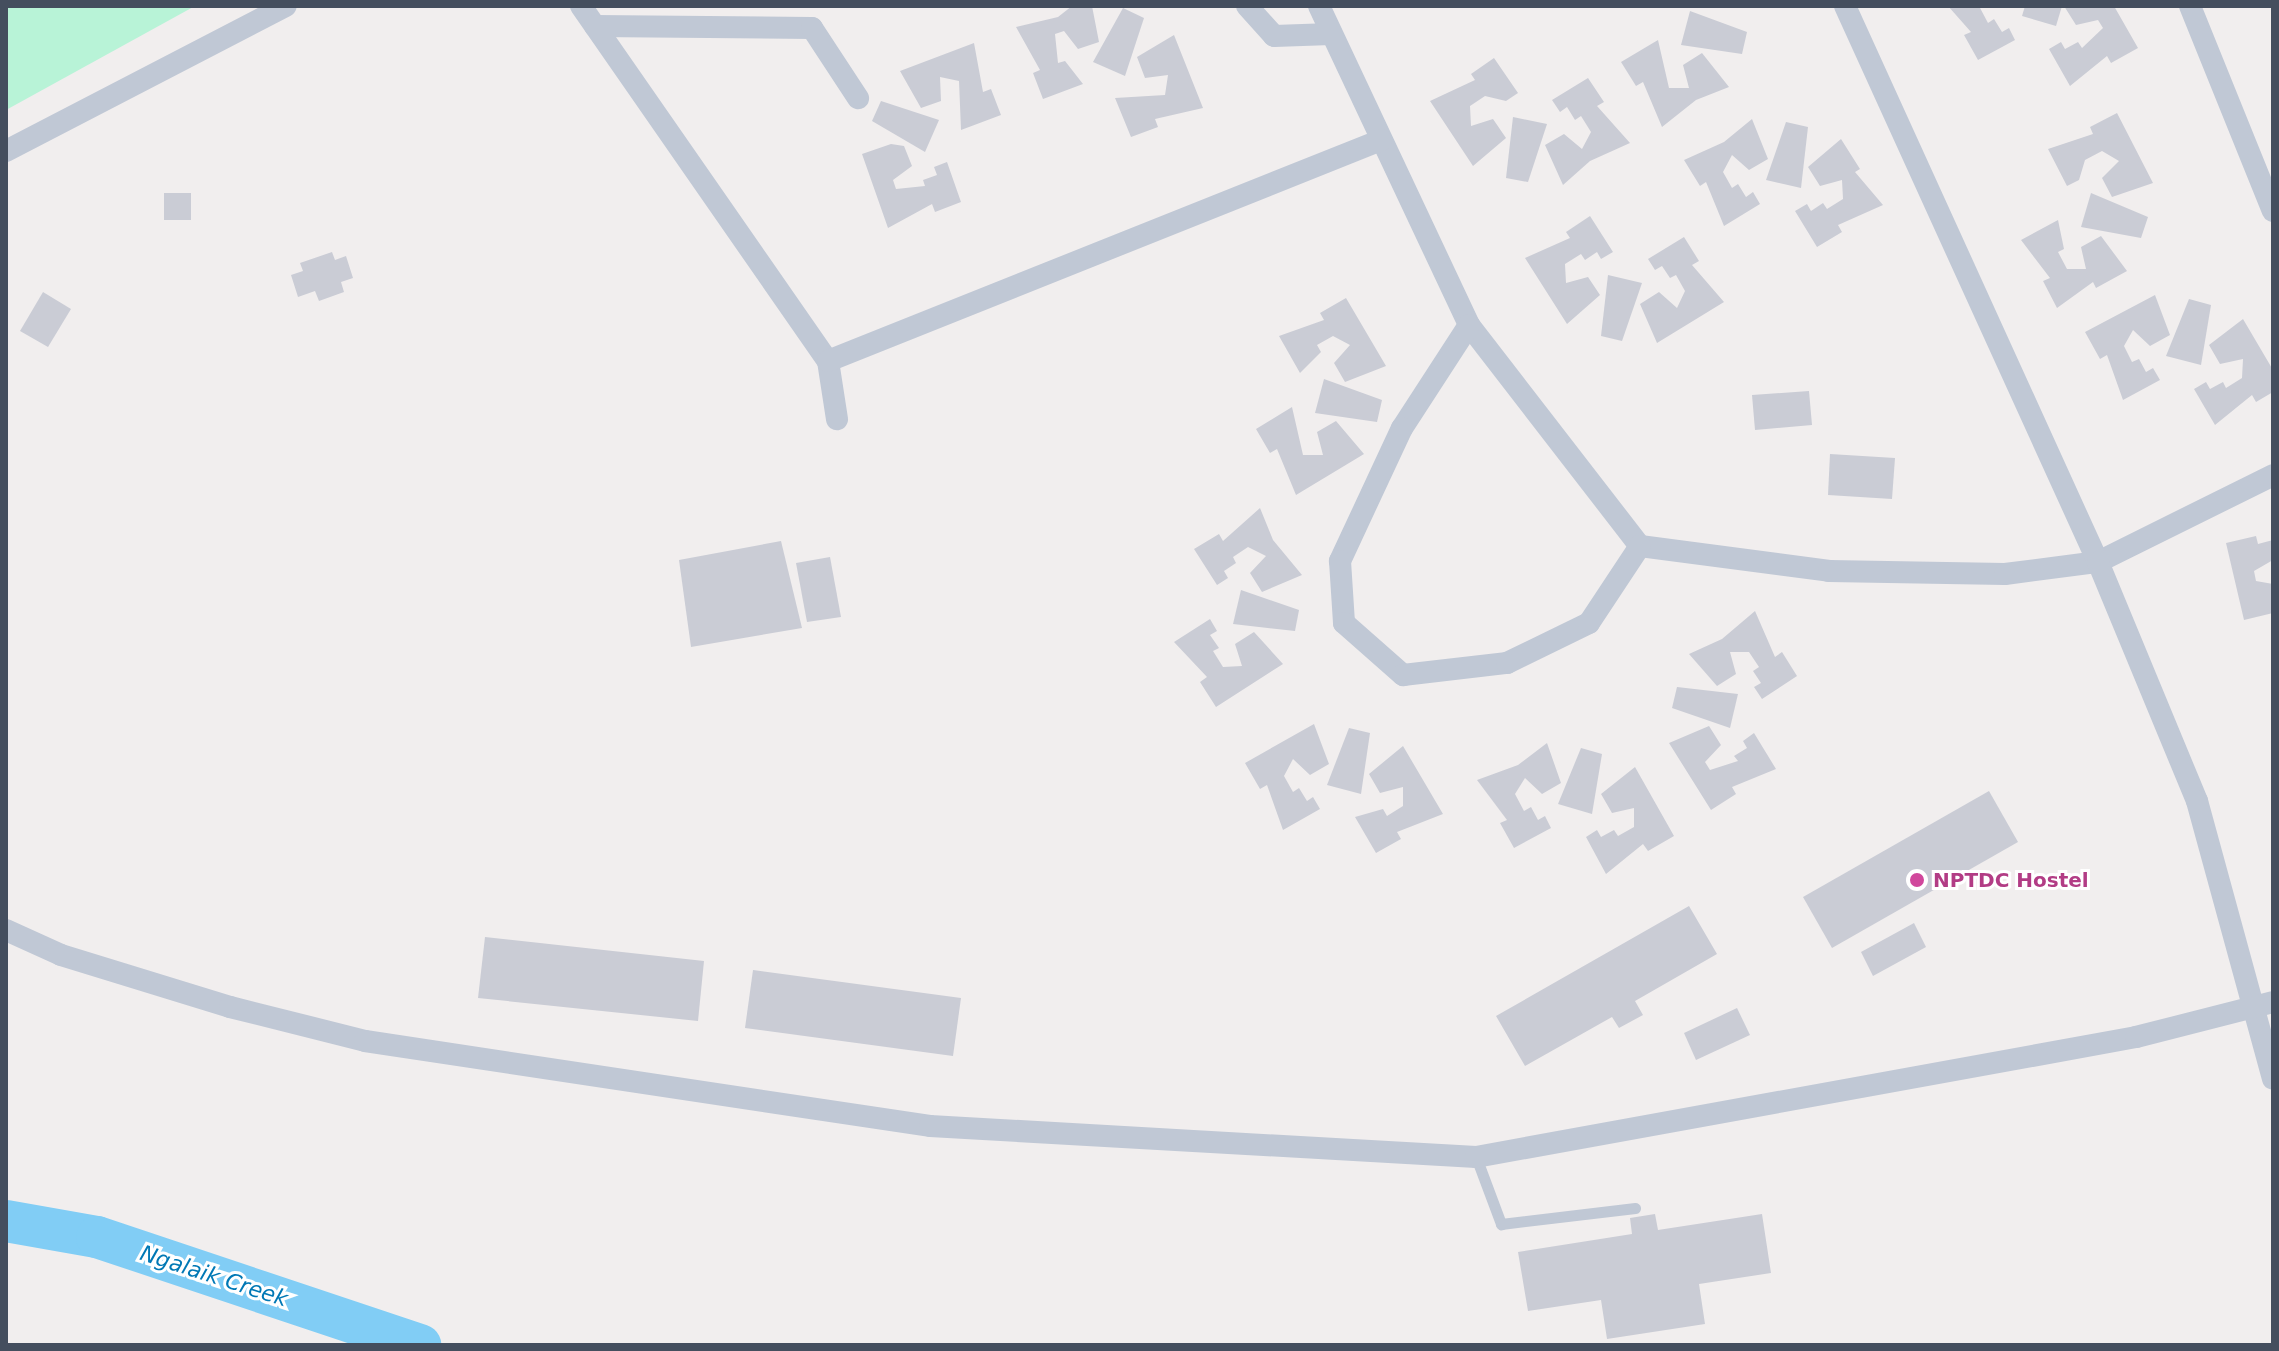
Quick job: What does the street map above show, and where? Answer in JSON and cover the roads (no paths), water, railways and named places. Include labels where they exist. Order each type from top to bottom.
[{"type":"street","points":[[6,151],[286,6]]},
{"type":"street","points":[[581,6],[828,361],[837,419]]},
{"type":"street","points":[[1247,6],[1274,36],[1331,34]]},
{"type":"street","points":[[1319,6],[1469,325],[1640,546],[1829,571],[2005,574],[2098,562],[2273,475]]},
{"type":"street","points":[[1845,6],[2098,562],[2197,801],[2264,1007],[2273,1079]]},
{"type":"street","points":[[2190,6],[2273,211]]},
{"type":"street","points":[[595,26],[812,28],[858,98]]},
{"type":"street","points":[[828,361],[1381,140]]},
{"type":"street","points":[[1469,325],[1402,428],[1340,561],[1344,623],[1403,675],[1507,663],[1589,623],[1640,546]]},
{"type":"street","points":[[6,930],[61,955],[230,1007],[365,1041],[930,1126],[1476,1157],[2264,1007]]},
{"type":"lane","points":[[1476,1157],[1501,1224],[1635,1208]]},
{"type":"waterway","name":"Ngalaik Creek","points":[[6,1221],[97,1237],[420,1345]]},
{"type":"place","name":"NPTDC Hostel","points":[[1917,880]]}]
